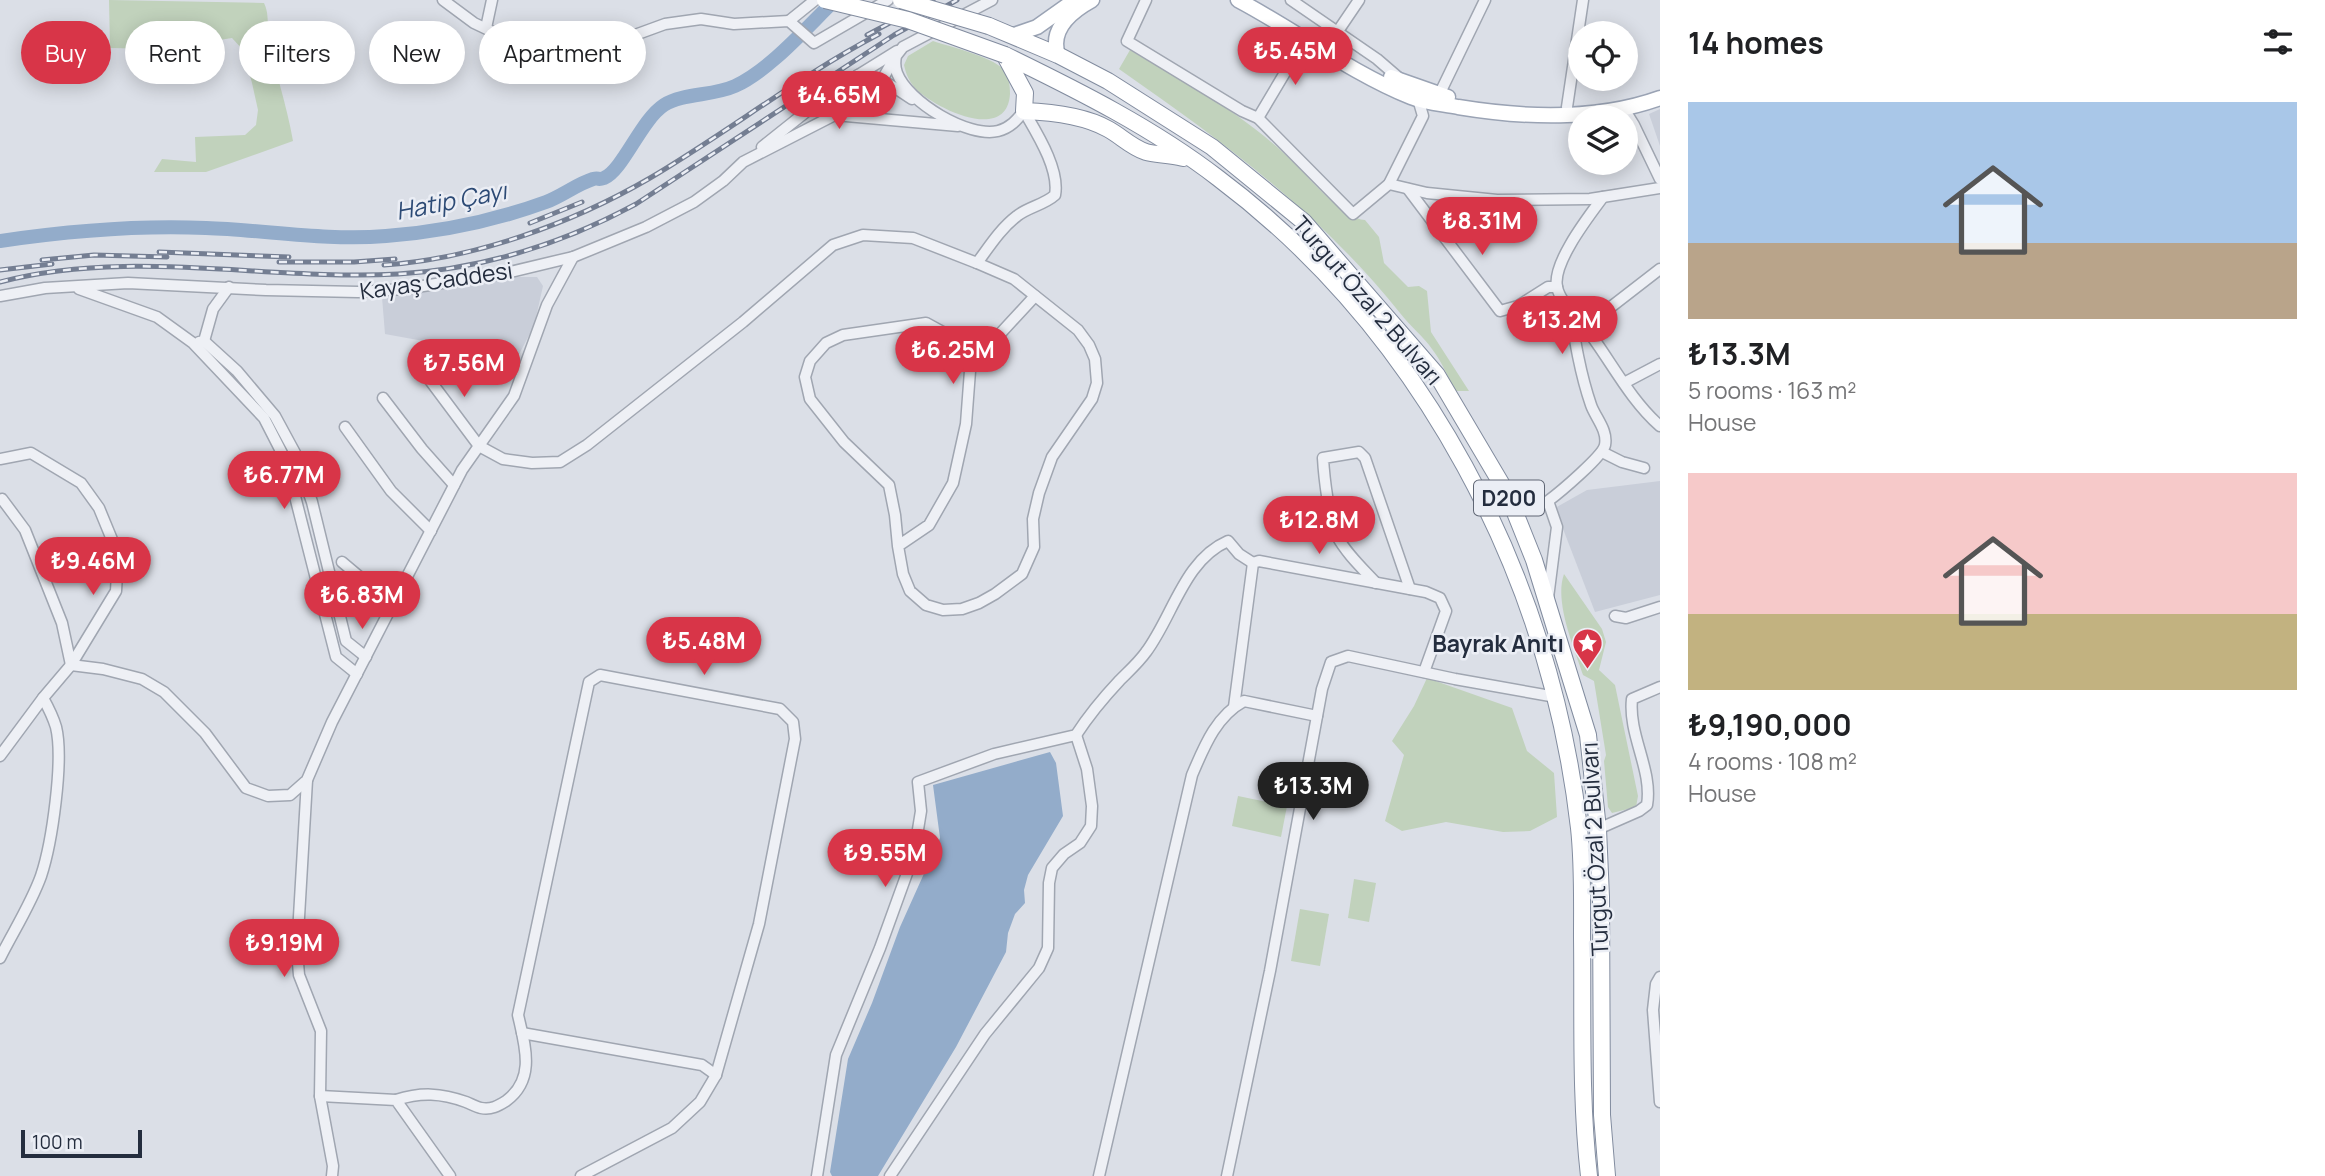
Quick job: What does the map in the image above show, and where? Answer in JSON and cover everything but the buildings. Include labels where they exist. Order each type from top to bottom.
[{"type":"highway","name":"D200","points":[[825,0],[908,20],[1005,55]]},
{"type":"highway","name":"Turgut Özal 2 Bulvarı","points":[[901,0],[989,26],[1058,55],[1108,81],[1212,148],[1304,222],[1437,375],[1508,495],[1534,560],[1588,735],[1598,830],[1601,897],[1602,1115],[1607,1176]]},
{"type":"highway","points":[[1005,55],[1025,93],[1024,111],[1054,112],[1107,128],[1149,153],[1166,153],[1195,161]]},
{"type":"highway","name":"Turgut Özal 2 Bulvarı","points":[[1005,55],[1076,90],[1195,161],[1297,246],[1382,340],[1437,418],[1489,510],[1532,614],[1556,697],[1565,734],[1580,832],[1583,1062],[1589,1176]]},
{"type":"main road","points":[[1014,35],[1037,27],[1075,0]]},
{"type":"main road","points":[[1058,55],[1054,44],[1056,33],[1075,11],[1092,0]]},
{"type":"main road","points":[[1238,0],[1305,39],[1419,94],[1477,110],[1568,114]]},
{"type":"main road","points":[[1254,0],[1403,87]]},
{"type":"main road","points":[[1419,94],[1497,105],[1567,107],[1619,100],[1660,89]]},
{"type":"main road","points":[[1637,105],[1660,98]]},
{"type":"street","points":[[443,0],[479,25]]},
{"type":"street","points":[[488,21],[492,0]]},
{"type":"street","points":[[797,28],[815,0]]},
{"type":"street","points":[[646,31],[666,24],[701,19],[797,28],[814,43],[888,0]]},
{"type":"street","points":[[743,162],[823,98],[858,75],[992,0]]},
{"type":"street","points":[[1146,0],[1127,41],[1258,118],[1353,214],[1389,184],[1423,116],[1419,94]]},
{"type":"street","points":[[1291,0],[1377,58],[1403,87]]},
{"type":"street","points":[[1338,32],[1359,0]]},
{"type":"street","points":[[1439,95],[1485,0]]},
{"type":"street","points":[[1567,107],[1583,0]]},
{"type":"street","points":[[1258,118],[1305,39]]},
{"type":"street","points":[[899,52],[897,73],[907,87],[932,111]]},
{"type":"street","name":"Kayaş Caddesi","points":[[0,296],[45,288],[128,284],[358,292],[404,289],[506,273],[573,257],[646,227],[694,202],[743,162],[860,102],[882,80],[899,52]]},
{"type":"street","points":[[858,75],[870,75],[882,80],[932,111],[982,132],[1000,131],[1013,124],[1024,111],[1042,142],[1058,184],[1055,195],[1018,215],[1000,232],[976,263]]},
{"type":"street","points":[[823,98],[826,109],[835,115],[964,126]]},
{"type":"street","points":[[1638,133],[1660,179]]},
{"type":"street","points":[[1389,184],[1427,193],[1497,200],[1603,197],[1660,188]]},
{"type":"street","points":[[1409,189],[1461,255],[1500,311],[1518,306],[1548,287],[1557,287]]},
{"type":"street","points":[[1603,197],[1582,226],[1559,268],[1557,287],[1642,408],[1660,426]]},
{"type":"street","points":[[423,370],[479,446],[503,459],[532,463],[560,462],[587,445],[743,322],[833,245],[863,235],[913,238],[1014,279],[1078,330],[1095,359],[1097,383],[1092,400],[1052,457],[1045,474],[1033,519],[1034,547],[1022,574],[995,594],[962,608],[943,610],[926,605],[910,591],[903,574],[898,546],[895,514],[888,485],[844,442],[810,399],[805,377],[810,361],[826,343],[843,335],[926,323],[948,335],[961,351],[970,371],[966,424],[953,483],[929,525],[898,546]]},
{"type":"street","points":[[332,1176],[333,1166],[320,1096],[321,1031],[299,975],[297,951],[307,780],[332,722],[454,485],[514,397],[547,305],[573,257]]},
{"type":"street","points":[[1585,327],[1660,268]]},
{"type":"street","points":[[72,286],[157,317],[198,342],[237,371],[275,416],[295,453],[312,502],[346,641],[366,657]]},
{"type":"street","points":[[198,342],[213,309],[229,287]]},
{"type":"street","points":[[965,360],[999,335],[1035,296]]},
{"type":"street","points":[[1547,605],[1557,527],[1548,501],[1602,452],[1606,443],[1602,424],[1592,408],[1578,359],[1570,309]]},
{"type":"street","points":[[198,342],[264,418],[286,461],[336,657],[357,674]]},
{"type":"street","points":[[1624,383],[1660,364]]},
{"type":"street","points":[[383,398],[454,485]]},
{"type":"street","points":[[345,427],[391,491],[431,531]]},
{"type":"street","points":[[1376,583],[1335,534],[1323,458],[1359,452],[1365,458],[1410,589]]},
{"type":"street","points":[[1602,452],[1622,462],[1644,468]]},
{"type":"street","points":[[0,459],[30,453],[81,483],[99,509],[113,542],[117,573],[116,591],[71,665],[0,756]]},
{"type":"street","points":[[2,499],[25,530],[62,623],[71,665]]},
{"type":"street","points":[[817,1176],[836,1055],[880,948],[914,854],[921,811],[918,782],[994,754],[1076,735],[1089,714],[1145,655],[1164,626],[1190,574],[1206,554],[1228,541],[1239,554],[1253,563]]},
{"type":"street","points":[[1534,560],[1554,551]]},
{"type":"street","points":[[1253,563],[1259,561],[1410,589],[1440,598],[1446,611],[1424,672]]},
{"type":"street","points":[[342,562],[393,605]]},
{"type":"street","points":[[1234,707],[1253,563]]},
{"type":"street","points":[[1615,616],[1626,618],[1660,607]]},
{"type":"street","points":[[1227,1176],[1270,971],[1322,689],[1331,662],[1348,656],[1556,697]]},
{"type":"street","points":[[71,665],[103,669],[142,679],[164,692],[205,733],[246,788],[268,796],[289,794],[307,780]]},
{"type":"street","points":[[320,1096],[396,1100],[429,1093],[449,1096],[481,1108],[495,1108],[510,1098],[520,1086],[528,1061],[518,1016],[589,682],[600,674],[780,709],[793,722],[795,739],[759,924],[716,1075],[700,1102],[672,1128],[580,1176]]},
{"type":"street","points":[[1598,830],[1647,805],[1644,773],[1630,715],[1632,699],[1660,687]]},
{"type":"street","points":[[0,958],[40,878],[50,838],[56,795],[58,747],[56,728],[43,698]]},
{"type":"street","points":[[1099,1176],[1192,775],[1206,741],[1234,707],[1244,701],[1317,716]]},
{"type":"street","points":[[890,1176],[985,1034],[1039,968],[1048,948],[1049,883],[1052,868],[1080,843],[1091,826],[1092,806],[1087,769],[1076,735]]},
{"type":"street","points":[[1660,977],[1656,984],[1653,1010],[1660,1102]]},
{"type":"street","points":[[522,1033],[702,1065],[716,1075]]},
{"type":"street","points":[[396,1100],[450,1176]]},
{"type":"shaded area","points":[[1660,109],[1660,146],[1649,114]]},
{"type":"shaded area","points":[[504,277],[537,277],[543,286],[534,326],[517,358],[385,334],[382,297]]},
{"type":"shaded area","points":[[1660,481],[1660,595],[1595,612],[1555,508],[1587,490]]},
{"type":"green space","points":[[109,0],[264,3],[267,21],[239,21],[239,46],[232,38],[225,39],[225,21],[125,21],[125,48],[111,48]]},
{"type":"green space","points":[[933,41],[980,56],[1003,69],[1010,87],[1006,109],[997,117],[968,117],[937,104],[915,88],[904,65],[908,56]]},
{"type":"green space","points":[[1130,50],[1239,117],[1279,149],[1339,207],[1365,220],[1379,237],[1384,263],[1408,287],[1419,286],[1427,291],[1431,332],[1469,391],[1455,391],[1429,345],[1369,277],[1303,211],[1233,152],[1119,69]]},
{"type":"green space","points":[[252,84],[280,84],[293,141],[206,172],[154,172],[162,159],[196,162],[195,137],[245,135],[256,125],[258,110]]},
{"type":"green space","points":[[1564,574],[1602,629],[1606,642],[1599,670],[1615,685],[1638,796],[1636,807],[1612,813],[1608,807],[1604,761],[1606,755],[1594,681],[1583,675],[1566,624],[1561,598]]},
{"type":"green space","points":[[1427,678],[1512,708],[1527,751],[1554,773],[1557,817],[1530,831],[1503,832],[1446,822],[1402,831],[1385,821],[1404,755],[1392,741],[1414,706]]},
{"type":"green space","points":[[1238,796],[1287,806],[1281,837],[1232,826]]},
{"type":"green space","points":[[1354,879],[1376,883],[1369,922],[1348,918]]},
{"type":"green space","points":[[1300,909],[1329,914],[1320,966],[1291,961]]},
{"type":"water","points":[[1050,752],[1056,763],[1063,816],[1028,875],[1024,890],[1025,903],[1015,914],[1008,933],[1006,952],[956,1047],[878,1176],[832,1176],[830,1172],[848,1059],[900,927],[940,838],[933,785]]},
{"type":"waterway","name":"Hatip Çayı","points":[[0,241],[154,227],[318,236],[386,236],[427,232],[507,215],[546,202],[587,181],[604,178],[618,165],[648,122],[664,105],[680,98],[726,89],[748,79],[788,47],[835,0]]},
{"type":"railway","points":[[867,35],[933,0]]},
{"type":"railway","points":[[0,282],[49,272],[98,267],[148,266],[348,275],[398,274],[460,267],[521,252],[579,231],[636,204],[894,35],[957,0]]},
{"type":"railway","points":[[384,265],[487,247],[589,210],[650,178],[820,68],[879,34]]},
{"type":"railway","points":[[530,223],[582,202]]},
{"type":"railway","points":[[159,252],[289,257]]},
{"type":"railway","points":[[42,260],[94,255],[167,257]]},
{"type":"railway","points":[[279,262],[395,259]]},
{"type":"railway","points":[[0,270],[52,264]]},
{"type":"place","name":"Bayrak Anıtı","points":[[1587,670]]}]
